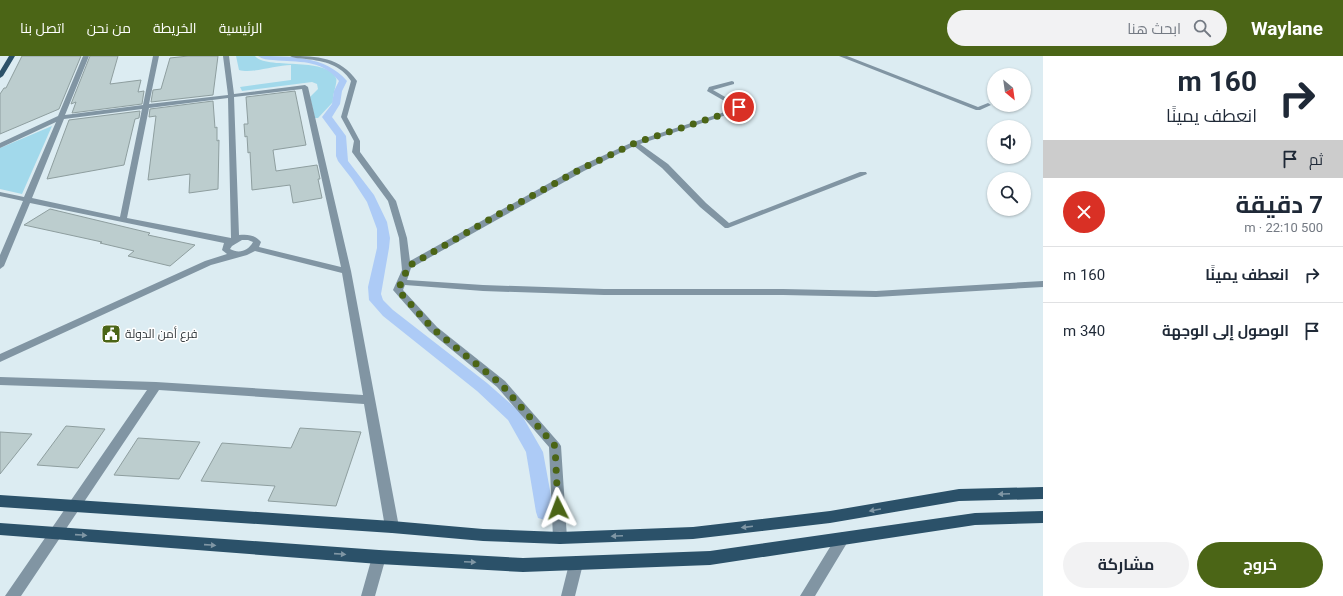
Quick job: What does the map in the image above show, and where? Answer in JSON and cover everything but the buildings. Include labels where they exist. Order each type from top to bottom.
[{"type":"main road","points":[[0,76],[12,56]]},
{"type":"main road","points":[[0,501],[392,527],[483,535],[560,538],[693,534],[830,518],[959,495],[1043,492]]},
{"type":"main road","points":[[0,529],[380,557],[523,565],[710,558],[975,519],[1043,517]]},
{"type":"street","points":[[0,266],[86,56]]},
{"type":"street","points":[[123,220],[156,56]]},
{"type":"street","points":[[226,56],[232,96],[236,226],[228,252],[237,254]]},
{"type":"street","points":[[293,56],[331,62],[346,69],[354,80],[344,117],[357,141],[356,152],[392,201],[403,238],[407,267],[398,290],[433,329],[501,384],[555,446],[560,538]]},
{"type":"street","points":[[842,56],[978,108],[987,105]]},
{"type":"street","points":[[407,267],[581,169],[635,143],[736,110],[739,107],[710,91],[711,88],[732,83]]},
{"type":"street","points":[[0,146],[61,117],[305,87],[346,271],[392,527]]},
{"type":"street","points":[[635,143],[665,166],[703,205],[728,226],[863,174]]},
{"type":"street","points":[[0,194],[230,243]]},
{"type":"street","points":[[0,358],[208,263],[246,252],[254,248],[257,242],[256,240],[249,237],[236,226]]},
{"type":"street","points":[[208,263],[230,243],[249,237]]},
{"type":"street","points":[[254,248],[346,271]]},
{"type":"street","points":[[401,282],[483,288],[604,292],[783,292],[876,294],[1043,284]]},
{"type":"street","points":[[0,381],[156,386],[369,400]]},
{"type":"street","points":[[12,596],[156,386]]},
{"type":"street","points":[[806,596],[843,538]]},
{"type":"street","points":[[368,596],[380,557]]},
{"type":"street","points":[[568,596],[576,564]]},
{"type":"shaded area","points":[[236,56],[255,56],[261,60],[270,62],[309,65],[321,67],[330,71],[336,78],[333,102],[318,118],[315,118],[310,97],[318,89],[317,84],[312,82],[242,91],[240,87],[291,80],[291,65],[244,71],[239,70]]},
{"type":"shaded area","points":[[52,126],[22,194],[0,189],[0,148]]},
{"type":"waterway","points":[[262,56],[320,63],[331,69],[343,81],[338,91],[336,104],[327,117],[341,136],[341,156],[343,161],[356,177],[376,208],[383,229],[383,248],[374,294],[376,300],[388,313],[482,387],[514,416],[534,452],[545,512]]},
{"type":"place","name":"فرع أمن الدولة","points":[[111,334]]},
{"type":"route","points":[[558,508],[555,446],[501,384],[433,329],[398,290],[407,267],[581,169],[635,143],[736,110],[739,107]]}]
